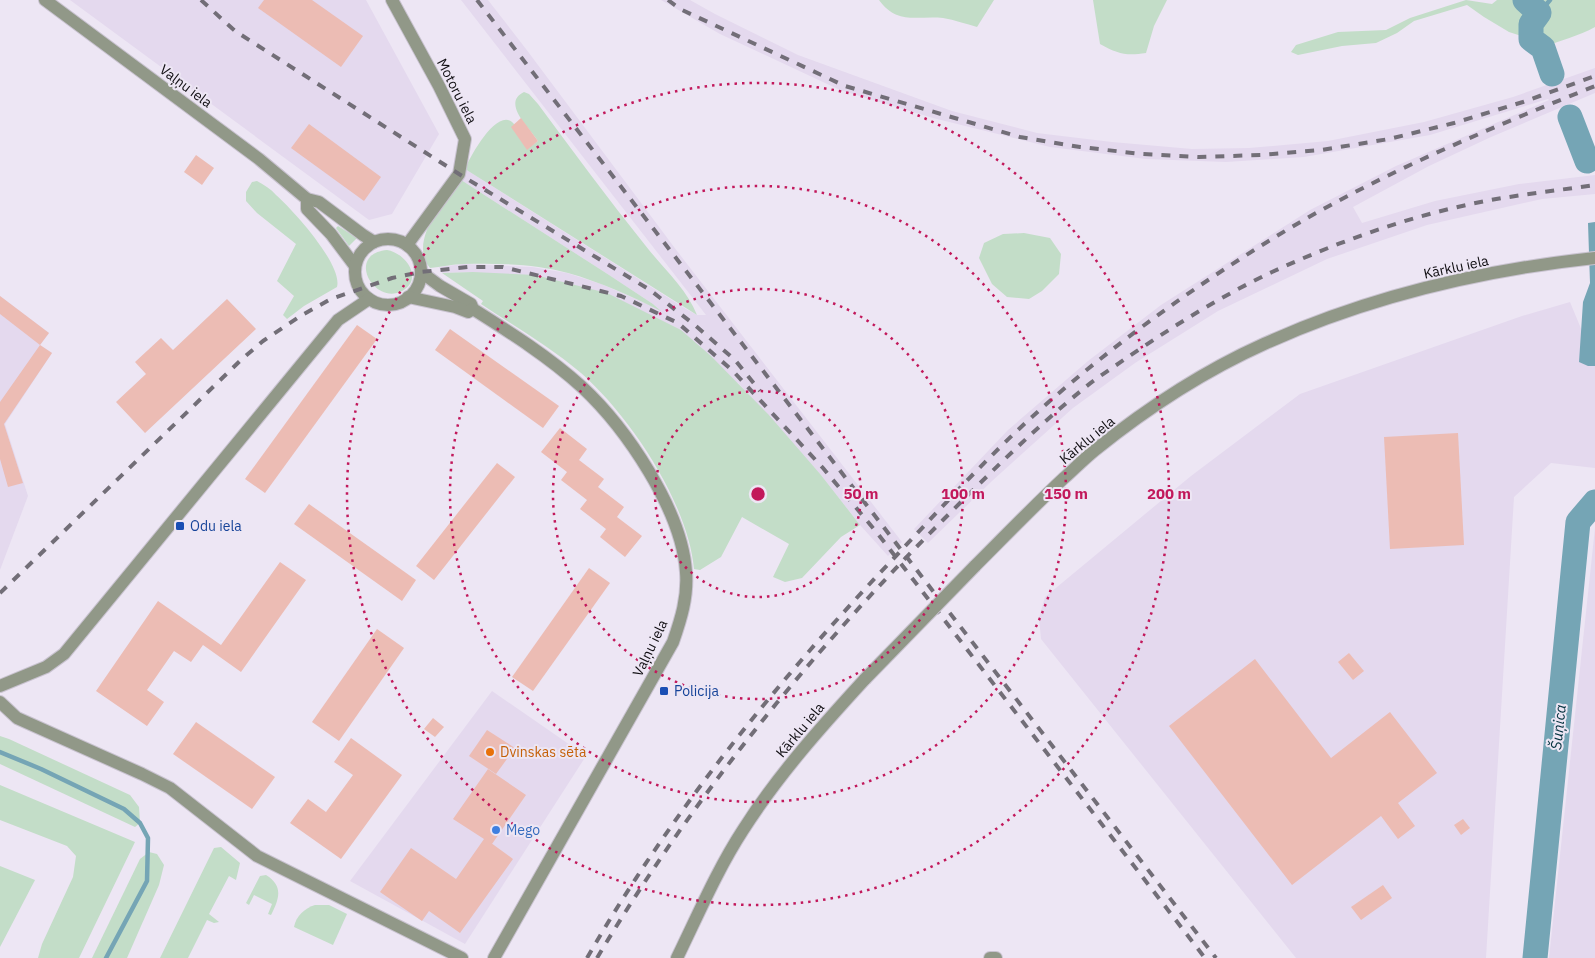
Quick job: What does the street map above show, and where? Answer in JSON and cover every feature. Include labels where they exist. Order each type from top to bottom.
[{"type":"street","name":"Vaļņu iela","points":[[45,0],[251,154],[307,199]]},
{"type":"street","name":"Motoru iela","points":[[392,0],[439,86],[465,139],[459,174],[406,245]]},
{"type":"street","points":[[355,266],[331,234],[307,209],[307,199],[318,202],[374,242]]},
{"type":"street","points":[[385,239],[396,240],[406,245],[414,252],[421,272],[415,290],[399,302],[389,304],[378,303],[369,299],[356,281],[355,266],[365,247],[385,239]]},
{"type":"street","name":"Kārklu iela","points":[[677,958],[742,832],[770,790],[812,737],[865,679],[1033,506],[1094,451],[1147,411],[1207,374],[1263,344],[1340,313],[1456,281],[1595,258]]},
{"type":"street","name":"Vaļņu iela","points":[[421,272],[440,286],[471,304],[473,309],[512,334],[582,387],[620,430],[647,469],[677,528],[686,573],[686,594],[683,614],[673,642],[494,958]]},
{"type":"street","points":[[408,297],[455,307],[468,312],[473,309]]},
{"type":"street","points":[[0,686],[46,668],[64,654],[338,320],[369,299]]},
{"type":"street","points":[[0,702],[17,718],[170,788],[257,856],[462,958]]},
{"type":"street","points":[[990,958],[996,958]]},
{"type":"shaded area","points":[[70,0],[366,0],[439,134],[392,214],[369,220]]},
{"type":"shaded area","points":[[461,0],[488,0],[526,49],[677,251],[902,542],[888,556],[860,525],[821,475],[738,383],[473,272],[442,273],[439,267],[463,264],[532,267],[567,273],[601,284],[659,309],[458,178],[465,169],[686,309],[697,315],[706,315]]},
{"type":"shaded area","points":[[661,0],[690,0],[798,55],[952,111],[1037,133],[1192,149],[1249,148],[1328,141],[1424,122],[1513,97],[1595,68],[1595,93],[1491,137],[1429,166],[1353,207],[1362,223],[1435,201],[1519,184],[1595,175],[1595,194],[1542,199],[1427,225],[1327,259],[1218,311],[1135,363],[1073,408],[992,481],[928,543],[914,529],[1008,430],[1088,361],[1161,305],[1310,210],[1396,166],[1549,100],[1430,135],[1304,157],[1226,162],[1146,159],[1050,147],[933,118],[840,90],[720,34]]},
{"type":"shaded area","points":[[0,296],[49,333],[40,345],[52,353],[5,424],[28,496],[0,570]]},
{"type":"shaded area","points":[[1570,302],[1582,331],[1595,328],[1595,468],[1551,463],[1514,497],[1486,958],[1296,958],[1041,639],[1039,618],[1045,597],[1191,476],[1300,394],[1522,316]]},
{"type":"shaded area","points":[[1595,528],[1595,958],[1549,958]]},
{"type":"shaded area","points":[[492,691],[586,756],[465,944],[350,881]]},
{"type":"green space","points":[[879,0],[994,0],[977,27],[943,18],[909,18],[901,16],[886,8]]},
{"type":"green space","points":[[1093,0],[1167,0],[1154,26],[1146,53],[1122,53],[1100,44]]},
{"type":"green space","points":[[1466,0],[1492,4],[1497,0],[1595,0],[1595,27],[1543,48],[1531,39],[1509,32],[1467,5],[1414,21],[1397,33],[1376,43],[1342,46],[1298,55],[1291,52],[1296,45],[1338,32],[1386,30],[1410,18]]},
{"type":"green space","points":[[524,92],[529,94],[538,104],[618,210],[681,287],[697,315],[465,169],[478,144],[500,121],[508,120],[514,124],[527,149],[538,141],[516,109],[515,102]]},
{"type":"green space","points":[[458,178],[606,273],[661,311],[604,285],[555,270],[530,266],[490,264],[460,264],[430,268],[424,258],[423,246],[426,234],[430,222]]},
{"type":"green space","points":[[257,181],[272,191],[315,238],[325,252],[337,277],[337,287],[304,306],[287,319],[283,315],[294,296],[277,281],[296,244],[257,213],[246,201],[246,192],[252,182]]},
{"type":"green space","points":[[338,226],[357,238],[349,246],[336,228]]},
{"type":"green space","points":[[1024,233],[1050,238],[1061,254],[1059,274],[1042,291],[1029,299],[1007,297],[992,284],[979,258],[984,243],[1003,234]]},
{"type":"green space","points":[[387,250],[394,252],[406,261],[412,274],[412,280],[408,286],[402,291],[392,294],[374,286],[368,278],[366,269],[368,260],[374,254]]},
{"type":"green space","points":[[473,272],[535,275],[607,293],[681,330],[711,356],[768,414],[821,475],[860,525],[841,537],[802,578],[785,582],[773,577],[789,544],[742,517],[721,557],[700,570],[694,569],[681,517],[669,489],[637,437],[600,391],[581,373],[481,304],[483,301],[442,273]]},
{"type":"green space","points":[[0,736],[130,795],[139,807],[140,823],[135,827],[0,764]]},
{"type":"green space","points":[[0,785],[135,842],[79,958],[38,958],[42,944],[73,877],[76,856],[67,846],[0,820]]},
{"type":"green space","points":[[221,847],[240,863],[236,880],[229,876],[209,914],[219,922],[214,923],[207,920],[188,958],[160,958],[214,848]]},
{"type":"green space","points":[[149,852],[157,854],[164,865],[159,885],[127,958],[92,958],[140,859]]},
{"type":"green space","points":[[0,866],[35,880],[0,947]]},
{"type":"green space","points":[[266,875],[272,879],[278,888],[278,898],[271,915],[268,914],[272,904],[254,895],[249,905],[246,903],[260,876]]},
{"type":"green space","points":[[315,905],[329,905],[347,914],[333,945],[294,927],[302,913]]},
{"type":"water","points":[[1595,222],[1595,366],[1588,366],[1579,362],[1583,302],[1590,283],[1588,223]]},
{"type":"building","points":[[264,0],[312,0],[363,36],[341,67],[258,8]]},
{"type":"building","points":[[521,118],[538,141],[527,150],[511,127]]},
{"type":"building","points":[[309,124],[381,177],[364,201],[291,148]]},
{"type":"building","points":[[196,155],[214,168],[202,185],[184,172]]},
{"type":"building","points":[[0,296],[49,333],[40,345],[0,314]]},
{"type":"building","points":[[227,299],[256,329],[145,433],[116,402],[146,374],[135,362],[161,338],[173,350]]},
{"type":"building","points":[[357,325],[377,339],[265,493],[245,479]]},
{"type":"building","points":[[450,329],[559,406],[543,428],[435,350]]},
{"type":"building","points":[[40,345],[52,353],[4,424],[23,483],[8,487],[0,459],[0,402]]},
{"type":"building","points":[[560,428],[587,449],[579,460],[604,479],[598,487],[624,507],[617,517],[642,536],[625,557],[600,537],[606,529],[580,509],[587,500],[561,480],[567,472],[541,452]]},
{"type":"building","points":[[1458,433],[1464,545],[1390,549],[1384,437]]},
{"type":"building","points":[[497,463],[515,477],[434,580],[416,566]]},
{"type":"building","points":[[309,504],[416,580],[402,601],[294,524]]},
{"type":"building","points":[[280,562],[306,580],[241,672],[203,645],[191,662],[174,651],[147,690],[164,702],[147,726],[96,691],[158,601],[221,645]]},
{"type":"building","points":[[589,568],[610,583],[533,691],[512,677]]},
{"type":"building","points":[[377,629],[404,648],[339,741],[312,722]]},
{"type":"building","points":[[1349,653],[1364,671],[1353,680],[1338,662]]},
{"type":"building","points":[[1255,659],[1331,758],[1390,712],[1437,773],[1398,803],[1415,826],[1398,839],[1381,816],[1292,885],[1169,726]]},
{"type":"building","points":[[433,718],[444,727],[435,737],[424,729]]},
{"type":"building","points":[[196,722],[275,777],[252,809],[173,754]]},
{"type":"building","points":[[487,730],[515,748],[496,774],[469,756]]},
{"type":"building","points":[[351,738],[402,775],[341,859],[290,823],[308,799],[326,812],[353,775],[334,762]]},
{"type":"building","points":[[488,769],[526,795],[492,844],[513,859],[460,933],[429,911],[422,921],[380,892],[411,848],[456,879],[484,839],[453,819]]},
{"type":"building","points":[[1463,819],[1470,828],[1461,835],[1454,825]]},
{"type":"building","points":[[1383,885],[1392,898],[1361,920],[1351,907]]},
{"type":"waterway","name":"Šuņica","points":[[1525,0],[1539,13],[1531,24],[1531,39],[1543,48],[1552,74]]},
{"type":"waterway","points":[[1539,13],[1550,0]]},
{"type":"waterway","name":"Šuņica","points":[[1570,117],[1587,161]]},
{"type":"waterway","name":"Šuņica","points":[[1535,958],[1578,522],[1595,502]]},
{"type":"waterway","name":"Šuņica","points":[[1586,512],[1595,513]]},
{"type":"waterway","points":[[0,752],[41,769],[124,809],[140,823],[148,838],[147,881],[106,958]]},
{"type":"railway","points":[[201,0],[235,31],[459,174],[650,290],[735,360],[760,391]]},
{"type":"railway","points":[[477,0],[1216,958]]},
{"type":"railway","points":[[668,0],[680,9],[845,86],[1020,137],[1080,147],[1142,154],[1199,157],[1261,155],[1321,150],[1389,139],[1454,123],[1523,102],[1595,76]]},
{"type":"railway","points":[[587,958],[654,851],[690,799],[728,749],[809,651],[985,462],[1073,381],[1138,330],[1205,282],[1309,217],[1414,163],[1595,86]]},
{"type":"railway","points":[[597,958],[673,840],[756,728],[801,674],[894,570],[943,520],[1028,437],[1087,386],[1197,312],[1253,281],[1325,249],[1407,220],[1463,206],[1595,185]]},
{"type":"railway","points":[[0,593],[242,359],[263,341],[302,315],[331,299],[392,278],[421,272],[468,267],[503,267],[621,296],[678,323],[733,371],[823,468],[878,534],[1205,958]]},
{"type":"place","name":"Odu iela","points":[[180,526]]},
{"type":"place","name":"Policija","points":[[664,691]]},
{"type":"place","name":"Dvinskas sēta","points":[[490,752]]},
{"type":"place","name":"Mego","points":[[496,830]]}]
